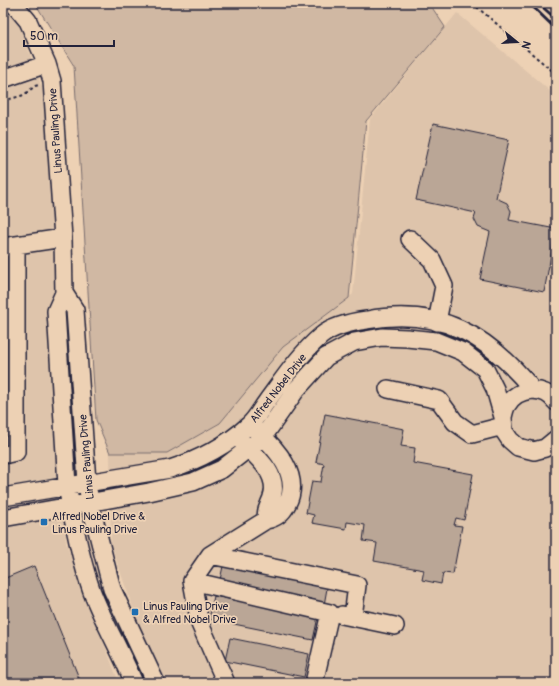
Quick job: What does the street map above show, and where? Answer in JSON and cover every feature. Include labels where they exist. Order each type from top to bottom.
[{"type":"street","name":"Linus Pauling Drive","points":[[13,3],[28,22],[47,64],[52,81],[63,238],[64,293],[56,311],[67,485],[76,536],[92,591],[114,643],[134,683]]},
{"type":"street","points":[[5,75],[47,64]]},
{"type":"street","points":[[3,455],[16,452],[10,246],[63,238]]},
{"type":"street","points":[[410,239],[432,260],[444,286],[437,322]]},
{"type":"street","name":"Linus Pauling Drive","points":[[64,293],[75,310],[87,482],[90,503],[112,589],[156,683]]},
{"type":"street","name":"Alfred Nobel Drive","points":[[3,497],[67,485],[170,469],[190,463],[216,450],[250,424],[296,361],[323,335],[350,323],[382,317],[423,318],[457,327],[473,334],[514,366],[533,390],[549,395],[556,402]]},
{"type":"street","name":"Alfred Nobel Drive","points":[[3,518],[71,507],[193,482],[222,469],[249,450],[264,437],[296,390],[326,357],[354,342],[382,337],[436,341],[463,352],[484,369],[495,389],[503,421],[510,440],[523,449],[534,450],[545,448],[556,438]]},
{"type":"street","points":[[388,389],[439,400],[454,422],[472,434],[503,421],[506,405],[514,396],[521,392],[533,390]]},
{"type":"street","points":[[226,683],[200,624],[192,581],[210,556],[266,520],[277,518],[284,510],[291,494],[292,484],[282,458],[264,437],[250,424]]},
{"type":"street","points":[[235,435],[270,472],[273,491],[265,510],[266,520]]},
{"type":"street","points":[[210,556],[358,585],[353,617]]},
{"type":"street","points":[[192,581],[330,613],[395,626]]},
{"type":"street","points":[[314,683],[330,613]]},
{"type":"path","points":[[472,3],[556,74]]},
{"type":"path","points":[[3,101],[24,95],[35,86],[52,81]]},
{"type":"shaded area","points":[[35,3],[429,3],[445,27],[366,121],[349,298],[283,347],[220,423],[167,453],[110,453],[96,420],[74,66]]},
{"type":"shaded area","points":[[3,5],[18,21],[47,102],[66,543],[119,683],[3,683]]},
{"type":"shaded area","points":[[457,13],[556,96],[556,683],[166,683],[141,631],[111,545],[110,451],[164,451],[216,426],[282,346],[353,294],[370,119]]},
{"type":"building","points":[[433,124],[509,140],[496,198],[507,203],[511,211],[509,220],[556,229],[544,292],[480,279],[490,232],[478,227],[474,219],[476,213],[416,200]]},
{"type":"building","points":[[325,414],[404,429],[401,446],[415,448],[413,463],[473,474],[464,520],[456,518],[454,525],[462,526],[453,574],[443,573],[441,584],[422,580],[424,570],[374,561],[377,543],[363,541],[365,525],[347,522],[346,529],[312,523],[314,515],[306,513],[312,481],[321,482],[324,464],[316,462]]},
{"type":"building","points":[[224,562],[328,583],[324,605],[219,584]]},
{"type":"building","points":[[34,566],[81,683],[3,683],[3,579]]},
{"type":"building","points":[[214,596],[318,617],[313,640],[209,619]]},
{"type":"building","points":[[230,638],[309,654],[304,677],[225,661]]},
{"type":"railway","points":[[529,3],[556,29]]},
{"type":"railway","points":[[538,3],[556,19]]},
{"type":"place","name":"Alfred Nobel Drive & Linus Pauling Drive","points":[[44,522]]},
{"type":"place","name":"Linus Pauling Drive & Alfred Nobel Drive","points":[[135,612]]}]
